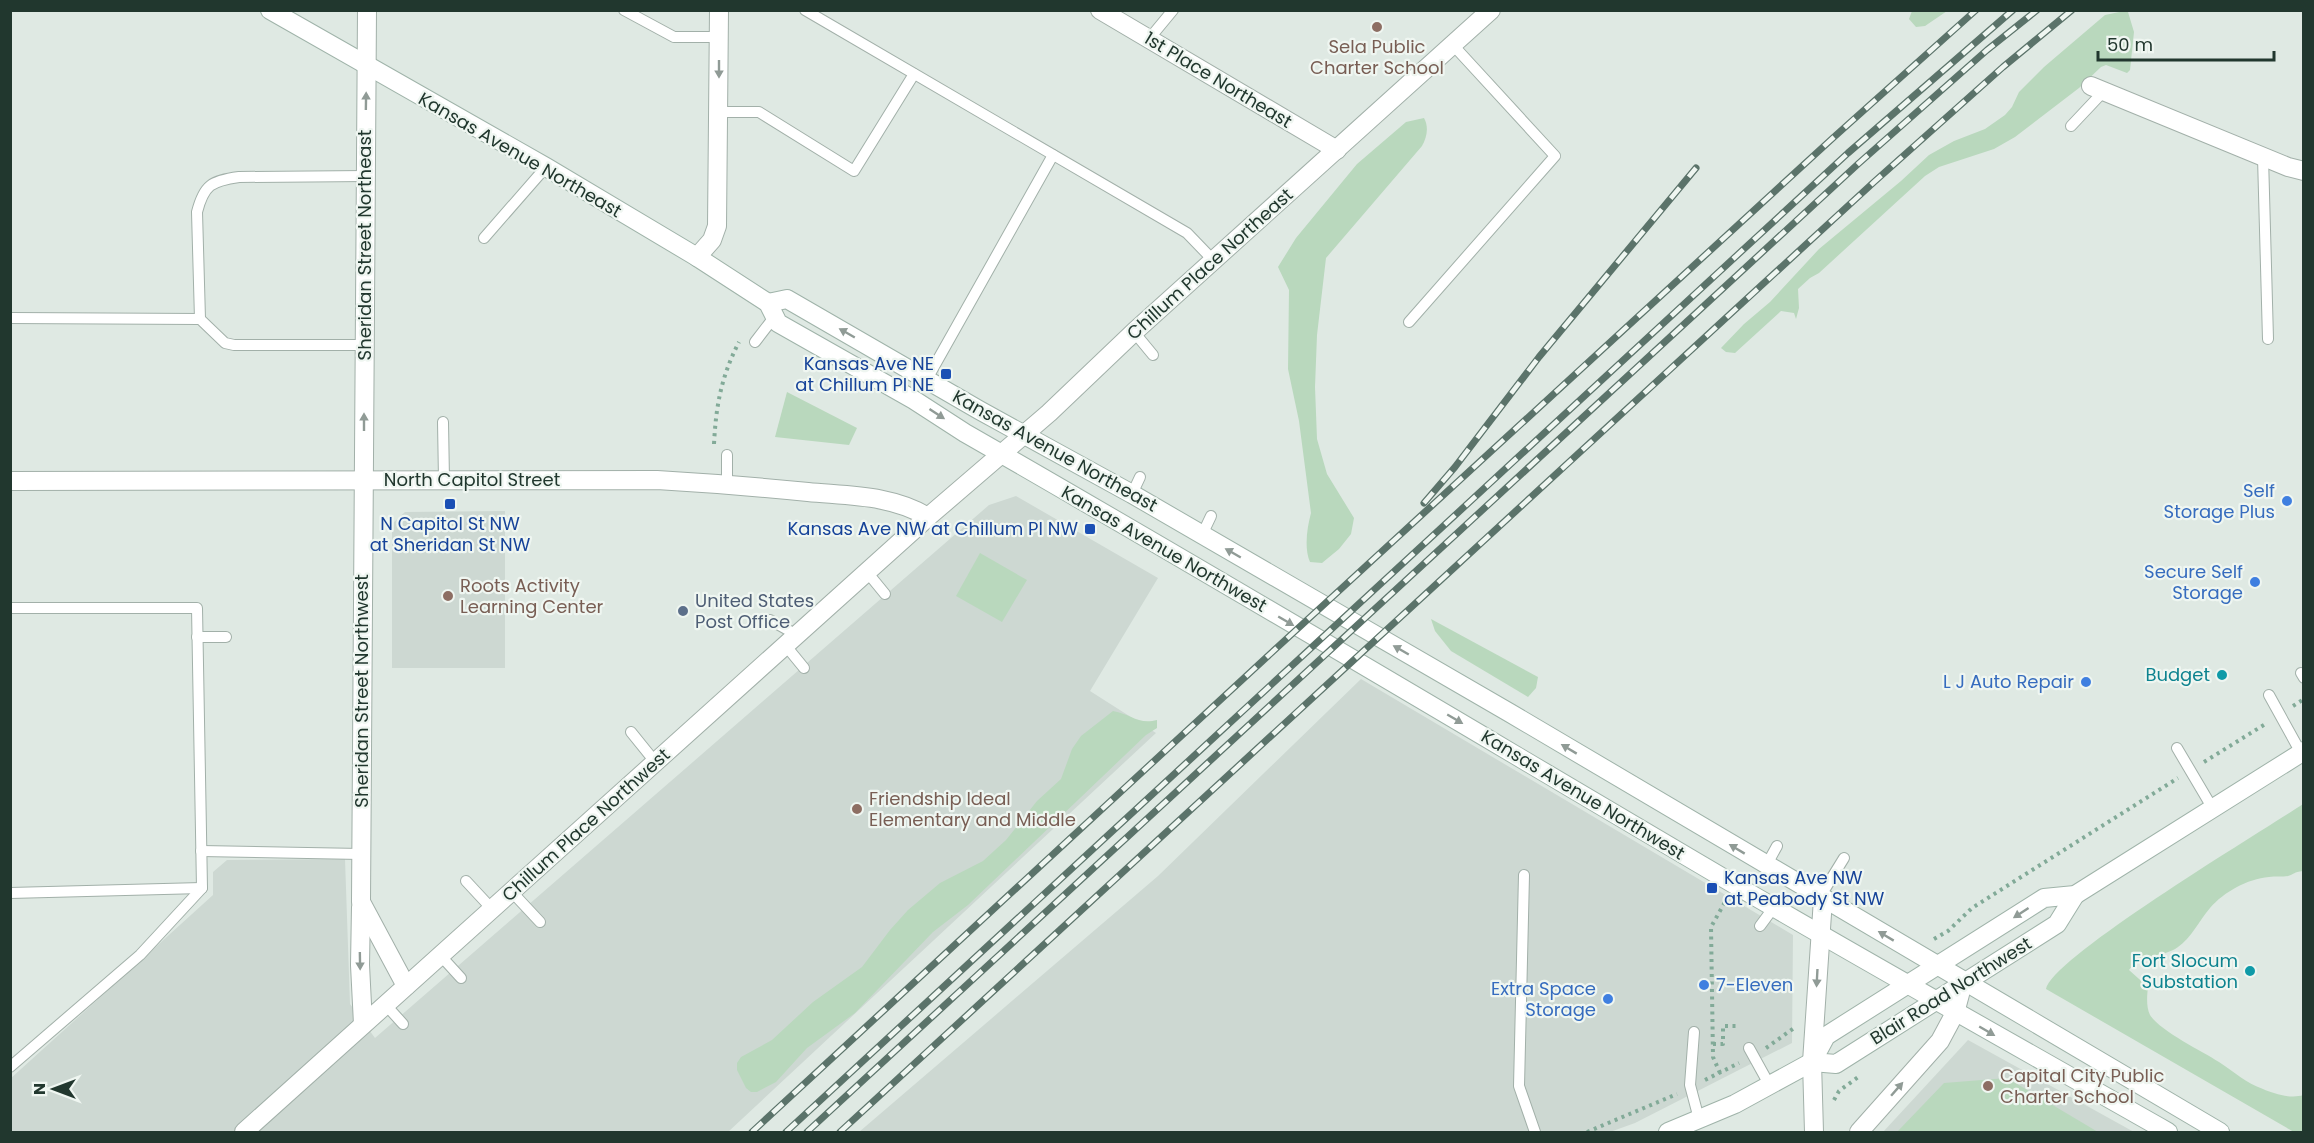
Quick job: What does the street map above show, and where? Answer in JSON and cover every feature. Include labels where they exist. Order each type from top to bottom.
[{"type":"street","name":"Kansas Avenue Northeast","points":[[270,10],[546,167],[697,257],[772,309],[778,323],[914,400],[1000,453]]},
{"type":"street","name":"Sheridan Street Northeast","points":[[364,480],[367,10]]},
{"type":"street","points":[[697,257],[712,240],[717,226],[719,10]]},
{"type":"street","name":"1st Place Northeast","points":[[1100,10],[1337,150]]},
{"type":"street","name":"Chillum Place Northeast","points":[[928,517],[1000,453],[1026,434],[1134,332],[1491,10]]},
{"type":"street","points":[[2098,89],[2288,167],[2304,171]]},
{"type":"street","name":"Kansas Avenue Northeast","points":[[772,309],[787,299],[1132,494],[1338,614]]},
{"type":"street","name":"Kansas Avenue Northwest","points":[[1000,453],[1954,1012],[2168,1132]]},
{"type":"street","name":"Sheridan Street Northwest","points":[[363,1024],[360,965],[364,480]]},
{"type":"street","name":"North Capitol Street","points":[[10,481],[618,480],[727,484],[879,499],[901,504],[928,517]]},
{"type":"street","name":"Chillum Place Northwest","points":[[244,1132],[928,517]]},
{"type":"street","name":"Kansas Avenue Northwest","points":[[1338,614],[2220,1132]]},
{"type":"street","name":"Blair Road Northwest","points":[[1812,1062],[1836,1064],[2056,924],[2075,895],[2302,752]]},
{"type":"street","name":"Blair Road Northwest","points":[[1668,1132],[1770,1086],[1812,1062],[1826,1036],[2044,898],[2075,895]]},
{"type":"street","points":[[1814,1132],[1812,1062],[1822,898]]},
{"type":"street","name":"Sheridan Street Northwest","points":[[361,902],[406,986]]},
{"type":"street","points":[[1859,1132],[1940,1041],[1954,1012],[1964,983]]},
{"type":"lane","points":[[624,10],[674,37],[719,37]]},
{"type":"lane","points":[[805,10],[1187,233],[1213,260]]},
{"type":"lane","points":[[1149,39],[1173,10]]},
{"type":"lane","points":[[1409,322],[1555,156],[1453,45]]},
{"type":"lane","points":[[719,112],[759,112],[855,171],[914,74]]},
{"type":"lane","points":[[2071,126],[2098,89]]},
{"type":"lane","points":[[927,379],[1053,155]]},
{"type":"lane","points":[[2263,157],[2268,339]]},
{"type":"lane","points":[[484,238],[546,167]]},
{"type":"lane","points":[[200,319],[197,212],[201,197],[210,184],[239,177],[366,177]]},
{"type":"lane","points":[[755,342],[772,309]]},
{"type":"lane","points":[[10,318],[200,319],[225,343],[234,345],[365,345]]},
{"type":"lane","points":[[1134,332],[1153,355]]},
{"type":"lane","points":[[443,422],[444,480]]},
{"type":"lane","points":[[727,455],[727,484]]},
{"type":"lane","points":[[1132,494],[1140,477]]},
{"type":"lane","points":[[1202,535],[1211,516]]},
{"type":"lane","points":[[867,572],[885,594]]},
{"type":"lane","points":[[10,608],[197,608],[202,888],[140,955],[10,1067]]},
{"type":"lane","points":[[770,621],[791,641],[804,668]]},
{"type":"lane","points":[[197,637],[226,637]]},
{"type":"lane","points":[[2269,695],[2302,752]]},
{"type":"lane","points":[[631,732],[656,763]]},
{"type":"lane","points":[[2177,748],[2213,809]]},
{"type":"lane","points":[[1766,866],[1777,846]]},
{"type":"lane","points":[[201,851],[361,854]]},
{"type":"lane","points":[[1822,898],[1844,858]]},
{"type":"lane","points":[[1524,875],[1519,1086],[1535,1132]]},
{"type":"lane","points":[[466,881],[492,909]]},
{"type":"lane","points":[[10,893],[202,888]]},
{"type":"lane","points":[[512,892],[540,922]]},
{"type":"lane","points":[[1760,926],[1774,907]]},
{"type":"lane","points":[[440,955],[461,978]]},
{"type":"lane","points":[[385,1004],[403,1024]]},
{"type":"lane","points":[[1694,1032],[1690,1084],[1699,1119]]},
{"type":"lane","points":[[1749,1048],[1770,1086]]},
{"type":"path","points":[[713,454],[716,408],[726,366],[740,340]]},
{"type":"path","points":[[1926,942],[1948,931],[1972,908],[2304,699]]},
{"type":"path","points":[[1720,1073],[1713,1057],[1711,927],[1727,898]]},
{"type":"path","points":[[1713,1044],[1723,1044],[1723,1026],[1739,1026]]},
{"type":"path","points":[[1830,1105],[1839,1091],[1867,1071]]},
{"type":"shaded area","points":[[1016,496],[1158,578],[1090,691],[1156,733],[728,1132],[11,1132],[10,1079],[213,895],[213,872],[227,860],[345,859],[350,1004],[375,1038],[989,505]]},
{"type":"shaded area","name":"Roots Activity Learning Center","points":[[505,511],[505,668],[392,668],[392,524],[405,512]]},
{"type":"shaded area","points":[[1361,679],[1793,935],[1792,1043],[1635,1123],[1610,1132],[859,1132],[1158,876]]},
{"type":"shaded area","name":"Capital City Public Charter School","points":[[1968,1040],[2134,1132],[1883,1132]]},
{"type":"green space","points":[[1912,10],[1947,11],[1925,26],[1916,27],[1909,19]]},
{"type":"green space","points":[[2128,12],[2134,32],[2130,70],[2127,73],[2106,65],[2101,67],[2079,88],[2015,137],[1994,149],[1939,167],[1925,176],[1819,273],[1798,289],[1799,308],[1796,319],[1794,313],[1781,311],[1735,353],[1726,352],[1721,348],[1770,302],[1819,249],[1929,155],[1954,141],[1985,129],[2005,115],[2012,107],[2019,92],[2044,67],[2105,15]]},
{"type":"green space","points":[[1424,118],[1427,132],[1422,146],[1326,258],[1317,335],[1315,387],[1317,439],[1327,474],[1354,518],[1351,534],[1339,549],[1322,563],[1310,562],[1307,538],[1311,513],[1299,421],[1288,369],[1289,290],[1278,267],[1296,238],[1357,164],[1406,122]]},
{"type":"green space","points":[[787,392],[857,428],[849,445],[775,437]]},
{"type":"green space","points":[[980,553],[1027,580],[1002,622],[956,596]]},
{"type":"green space","points":[[1431,619],[1538,677],[1536,688],[1528,697],[1451,651],[1435,631]]},
{"type":"green space","points":[[1113,711],[1139,720],[1157,720],[1157,728],[1146,735],[968,905],[933,932],[855,1013],[807,1048],[776,1082],[757,1092],[751,1092],[746,1088],[737,1070],[737,1063],[741,1057],[772,1040],[813,1002],[862,967],[908,910],[940,883],[983,861],[1006,840],[1037,801],[1061,779],[1072,749],[1081,736]]},
{"type":"green space","points":[[2303,804],[2303,871],[2288,876],[2252,880],[2237,887],[2216,902],[2178,947],[2139,961],[2129,970],[2148,987],[2147,1001],[2150,1015],[2163,1028],[2257,1087],[2283,1095],[2303,1095],[2303,1132],[2294,1132],[2046,989],[2057,973],[2083,950],[2120,923]]},
{"type":"green space","points":[[2007,1078],[2098,1132],[1897,1132],[1944,1083]]},
{"type":"railway","points":[[752,1132],[1282,643],[1834,137],[1976,10]]},
{"type":"railway","points":[[786,1132],[1848,153],[2013,10]]},
{"type":"railway","points":[[807,1132],[1858,164],[1987,50],[2037,10]]},
{"type":"railway","points":[[840,1132],[1874,182],[2003,67],[2072,10]]},
{"type":"railway","points":[[1424,503],[1455,467],[1539,357],[1696,168]]},
{"type":"place","name":"Sela Public Charter School","points":[[1377,27]]},
{"type":"place","name":"Kansas Ave NE at Chillum Pl NE","points":[[946,374]]},
{"type":"place","name":"Self Storage Plus","points":[[2287,501]]},
{"type":"place","name":"N Capitol St NW at Sheridan St NW","points":[[450,504]]},
{"type":"place","name":"Kansas Ave NW at Chillum Pl NW","points":[[1090,529]]},
{"type":"place","name":"Secure Self Storage","points":[[2255,582]]},
{"type":"place","name":"Roots Activity Learning Center","points":[[448,596]]},
{"type":"place","name":"United States Post Office","points":[[683,611]]},
{"type":"place","name":"Budget","points":[[2222,675]]},
{"type":"place","name":"L J Auto Repair","points":[[2086,682]]},
{"type":"place","name":"Friendship Ideal Elementary and Middle","points":[[857,809]]},
{"type":"place","name":"Kansas Ave NW at Peabody St NW","points":[[1712,888]]},
{"type":"place","name":"Fort Slocum Substation","points":[[2250,971]]},
{"type":"place","name":"7-Eleven","points":[[1704,985]]},
{"type":"place","name":"Extra Space Storage","points":[[1608,999]]},
{"type":"place","name":"Capital City Public Charter School","points":[[1988,1086]]}]
